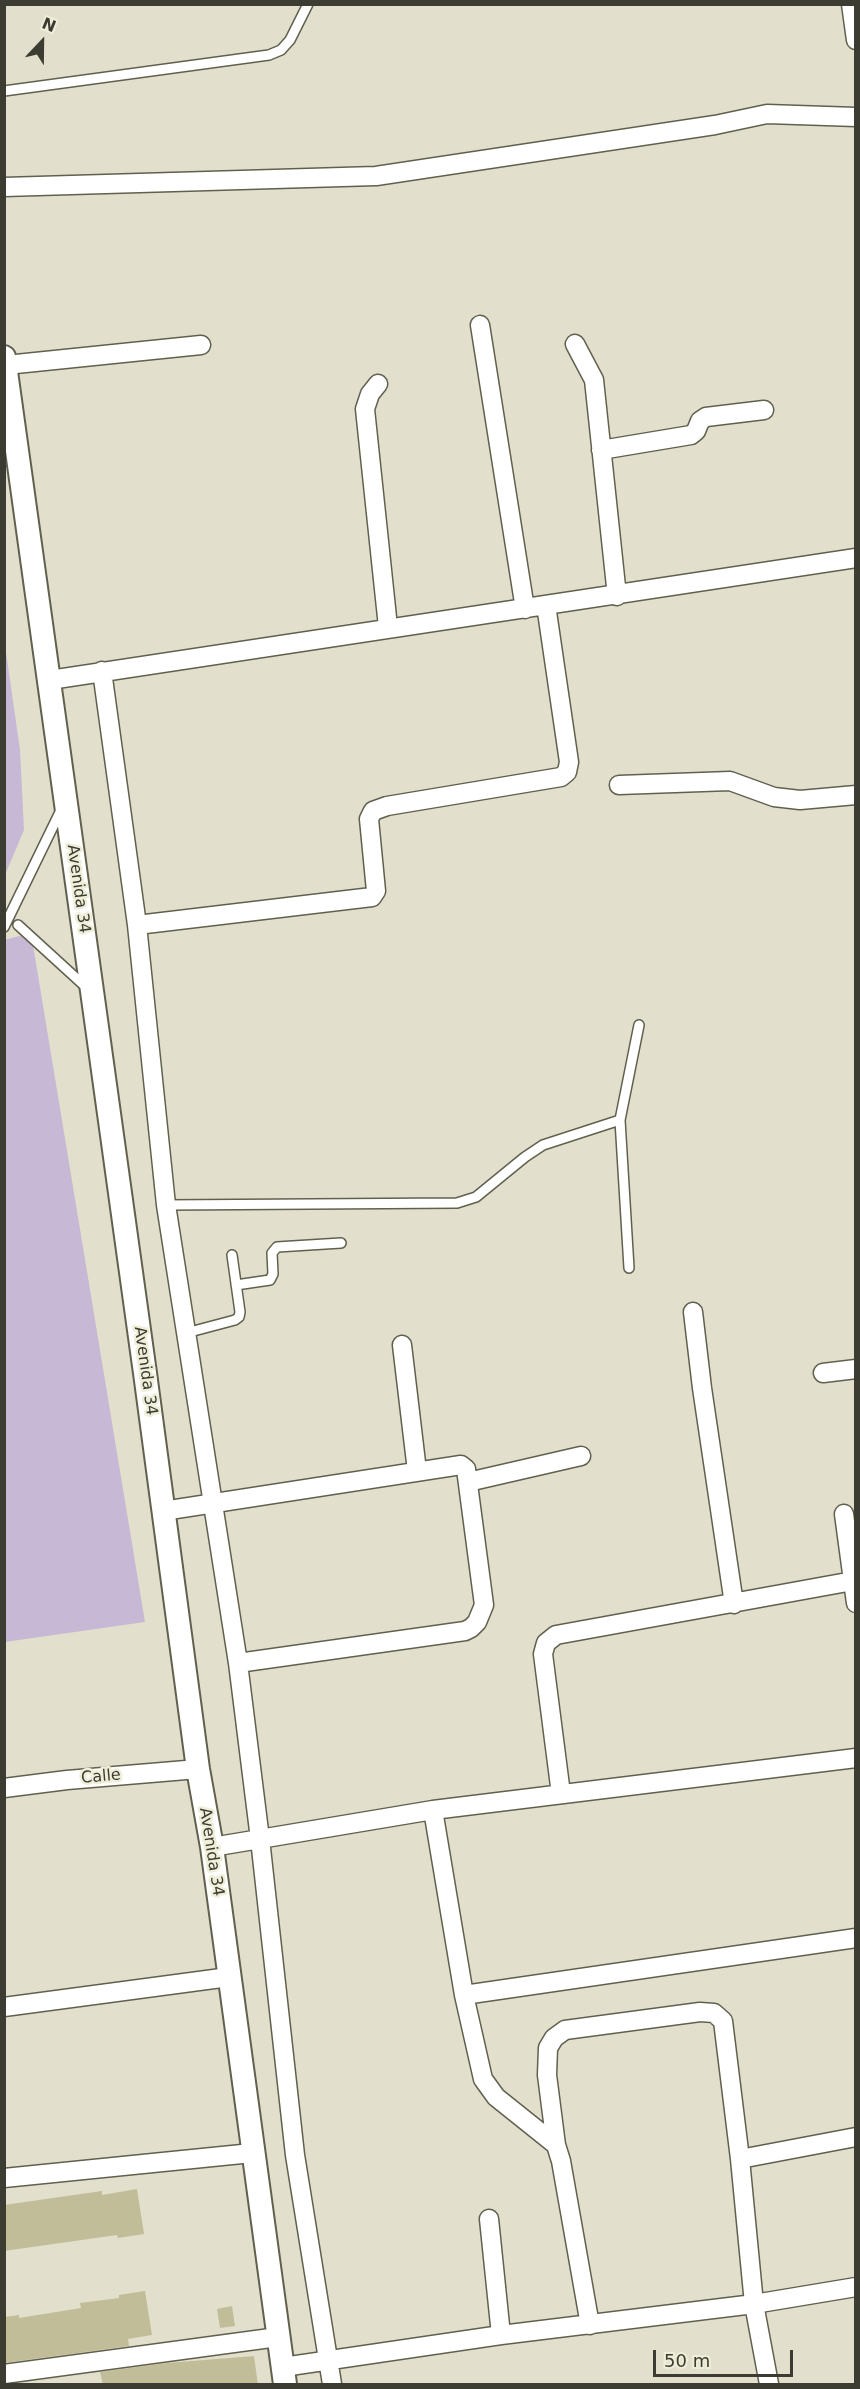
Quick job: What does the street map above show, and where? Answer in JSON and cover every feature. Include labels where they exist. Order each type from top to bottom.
[{"type":"street","points":[[851,4],[855,40]]},
{"type":"street","points":[[4,188],[376,176],[703,126],[767,114],[855,117]]},
{"type":"street","points":[[480,325],[525,609]]},
{"type":"street","points":[[576,344],[594,380],[617,596]]},
{"type":"street","points":[[5,361],[201,345]]},
{"type":"street","name":"Avenida 34","points":[[5,361],[198,1769],[212,1847],[284,2376]]},
{"type":"street","points":[[378,384],[370,394],[365,409],[388,627]]},
{"type":"street","points":[[602,450],[691,435],[696,431],[700,421],[706,417],[764,410]]},
{"type":"street","points":[[50,680],[388,627],[617,596],[855,558]]},
{"type":"street","points":[[137,926],[372,897],[376,891],[369,819],[373,811],[387,806],[561,777],[567,772],[570,762],[546,605]]},
{"type":"street","points":[[102,671],[137,926],[166,1205],[238,1663],[295,2155],[332,2385]]},
{"type":"street","points":[[618,785],[720,780],[730,781],[774,797],[800,800],[855,795]]},
{"type":"street","points":[[693,1312],[734,1604]]},
{"type":"street","points":[[402,1345],[417,1471]]},
{"type":"street","points":[[823,1373],[855,1369]]},
{"type":"street","points":[[468,1482],[580,1456]]},
{"type":"street","points":[[163,1511],[417,1471],[461,1465],[466,1469],[484,1605],[477,1622],[471,1628],[465,1631],[238,1663]]},
{"type":"street","points":[[844,1514],[855,1603]]},
{"type":"street","points":[[561,1794],[543,1654],[546,1643],[556,1635],[853,1581]]},
{"type":"street","points":[[212,1847],[433,1810],[855,1758]]},
{"type":"street","name":"Calle","points":[[4,1788],[67,1780],[198,1769]]},
{"type":"street","points":[[433,1810],[464,1995],[483,2079],[496,2097],[556,2145]]},
{"type":"street","points":[[464,1995],[855,1938]]},
{"type":"street","points":[[4,2007],[229,1977]]},
{"type":"street","points":[[590,2325],[561,2161],[556,2145],[547,2075],[548,2048],[554,2038],[565,2030],[700,2012],[714,2013],[723,2020],[740,2159],[754,2304],[769,2385]]},
{"type":"street","points":[[740,2159],[855,2137]]},
{"type":"street","points":[[4,2178],[252,2153]]},
{"type":"street","points":[[489,2219],[501,2335]]},
{"type":"street","points":[[284,2376],[328,2359],[754,2304],[855,2287]]},
{"type":"street","points":[[4,2374],[278,2337]]},
{"type":"lane","points":[[4,91],[269,55],[281,50],[290,40],[309,4]]},
{"type":"lane","points":[[4,927],[66,801]]},
{"type":"lane","points":[[18,926],[92,992]]},
{"type":"lane","points":[[629,1268],[620,1119],[639,1025]]},
{"type":"lane","points":[[166,1205],[457,1203],[476,1197],[543,1145],[620,1119]]},
{"type":"lane","points":[[236,1285],[270,1280],[273,1274],[272,1253],[277,1247],[340,1243]]},
{"type":"lane","points":[[186,1333],[235,1320],[240,1312],[232,1255]]},
{"type":"shaded area","points":[[5,645],[20,750],[24,830],[5,875]]},
{"type":"shaded area","points":[[31,933],[145,1622],[5,1642],[4,940]]},
{"type":"building","points":[[137,2189],[144,2234],[118,2238],[117,2235],[4,2251],[4,2205],[102,2191],[102,2195]]},
{"type":"building","points":[[145,2291],[152,2335],[128,2339],[129,2346],[4,2363],[4,2317],[19,2315],[19,2318],[81,2308],[80,2303],[119,2298],[119,2295]]},
{"type":"building","points":[[232,2306],[235,2326],[220,2328],[217,2309]]},
{"type":"building","points":[[254,2356],[258,2385],[103,2385],[100,2372],[167,2363]]}]
